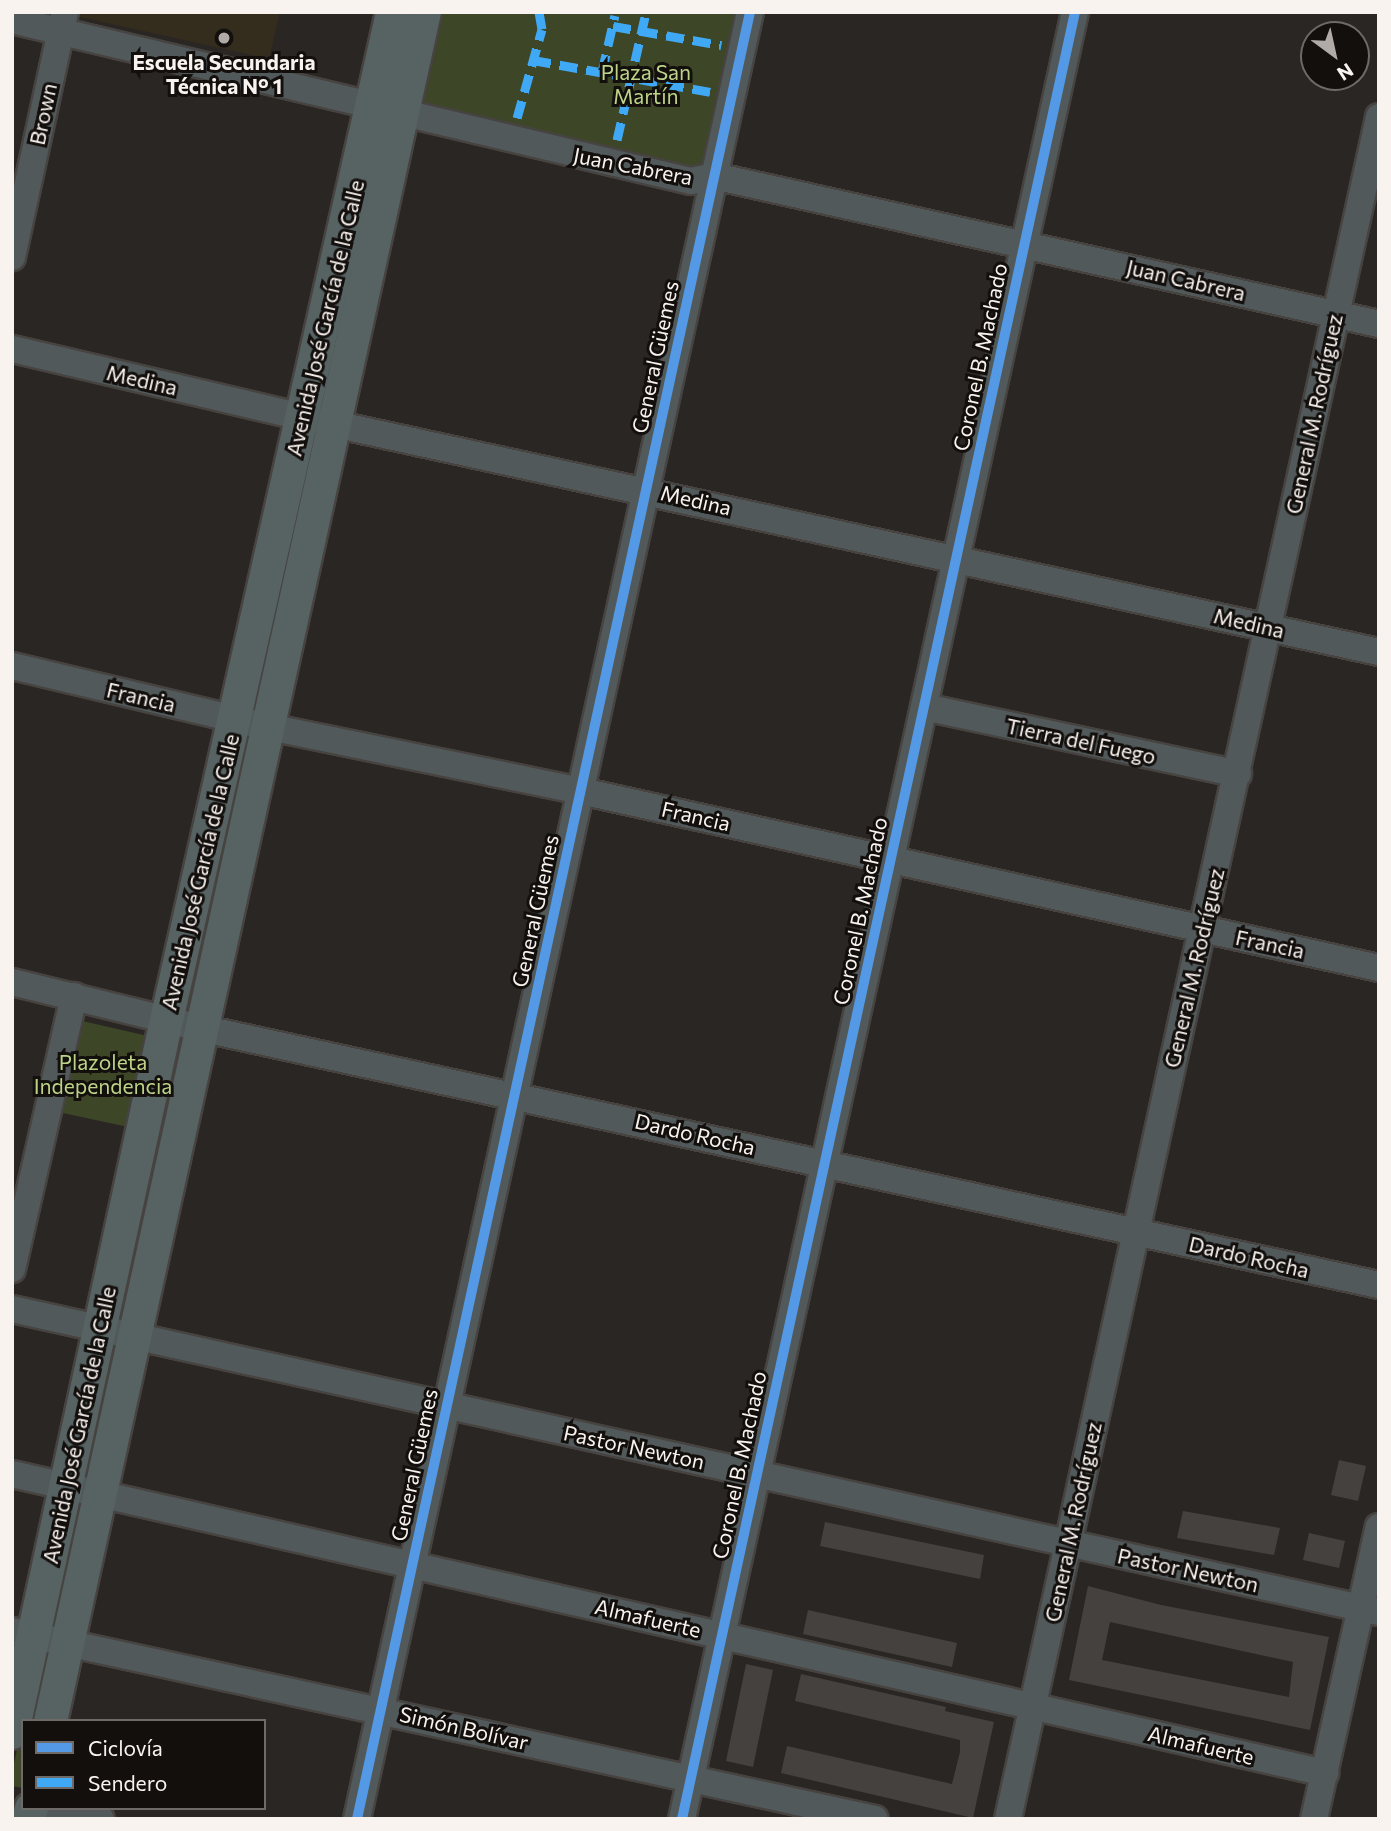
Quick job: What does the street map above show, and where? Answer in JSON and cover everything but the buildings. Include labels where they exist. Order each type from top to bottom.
[{"type":"main road","name":"Avenida José García de la Calle","points":[[388,107],[392,12]]},
{"type":"main road","name":"Avenida José García de la Calle","points":[[50,1719],[67,1644],[98,1331],[166,1020],[236,719],[318,420],[388,107],[424,12]]},
{"type":"main road","name":"Avenida José García de la Calle","points":[[12,1732],[23,1634],[82,1489],[130,1339],[269,727],[318,420]]},
{"type":"street","name":"General Güemes","points":[[357,1819],[750,12]]},
{"type":"street","name":"Coronel B. Machado","points":[[682,1819],[1075,12]]},
{"type":"street","name":"Juan Cabrera","points":[[12,20],[63,22],[388,107],[419,120],[691,181],[714,176],[1379,324]]},
{"type":"street","name":"Brown","points":[[12,257],[63,22]]},
{"type":"street","name":"General M. Rodríguez","points":[[1009,1819],[1379,117]]},
{"type":"street","name":"Medina","points":[[12,349],[318,420],[646,489],[1379,652]]},
{"type":"street","name":"Francia","points":[[12,666],[269,727],[580,791],[1379,968]]},
{"type":"street","name":"Tierra del Fuego","points":[[924,707],[1238,774]]},
{"type":"street","name":"Dardo Rocha","points":[[12,982],[200,1028],[515,1094],[1379,1285]]},
{"type":"street","points":[[12,1269],[74,996]]},
{"type":"street","name":"Pastor Newton","points":[[12,1309],[130,1339],[447,1405],[1369,1609]]},
{"type":"street","name":"Almafuerte","points":[[12,1474],[1325,1773]]},
{"type":"street","points":[[1314,1819],[1369,1609],[1379,1527]]},
{"type":"street","name":"Simón Bolívar","points":[[23,1634],[381,1709],[875,1819]]},
{"type":"street","points":[[61,1810],[101,1819]]},
{"type":"shaded area","name":"Escuela Secundaria Técnica N° 1","points":[[81,12],[280,12],[269,59],[80,17]]},
{"type":"green space","name":"Plaza San Martín","points":[[435,12],[740,12],[705,164],[689,168],[426,108],[419,96]]},
{"type":"green space","name":"Plazoleta Independencia","points":[[78,1020],[148,1036],[128,1127],[58,1112]]},
{"type":"green space","points":[[171,1047],[188,1050],[126,1321],[109,1317]]},
{"type":"green space","points":[[21,1732],[21,1788],[12,1786],[12,1772]]},
{"type":"marked path","points":[[517,118],[542,29],[539,12]]},
{"type":"marked path","points":[[617,140],[646,12]]},
{"type":"marked path","points":[[602,72],[615,15]]},
{"type":"marked path","points":[[613,26],[721,45]]},
{"type":"marked path","points":[[533,60],[710,92]]},
{"type":"cycle path","points":[[357,1819],[750,12]]},
{"type":"cycle path","points":[[682,1819],[1075,12]]},
{"type":"place","name":"Escuela Secundaria Técnica N° 1","points":[[224,38]]}]
